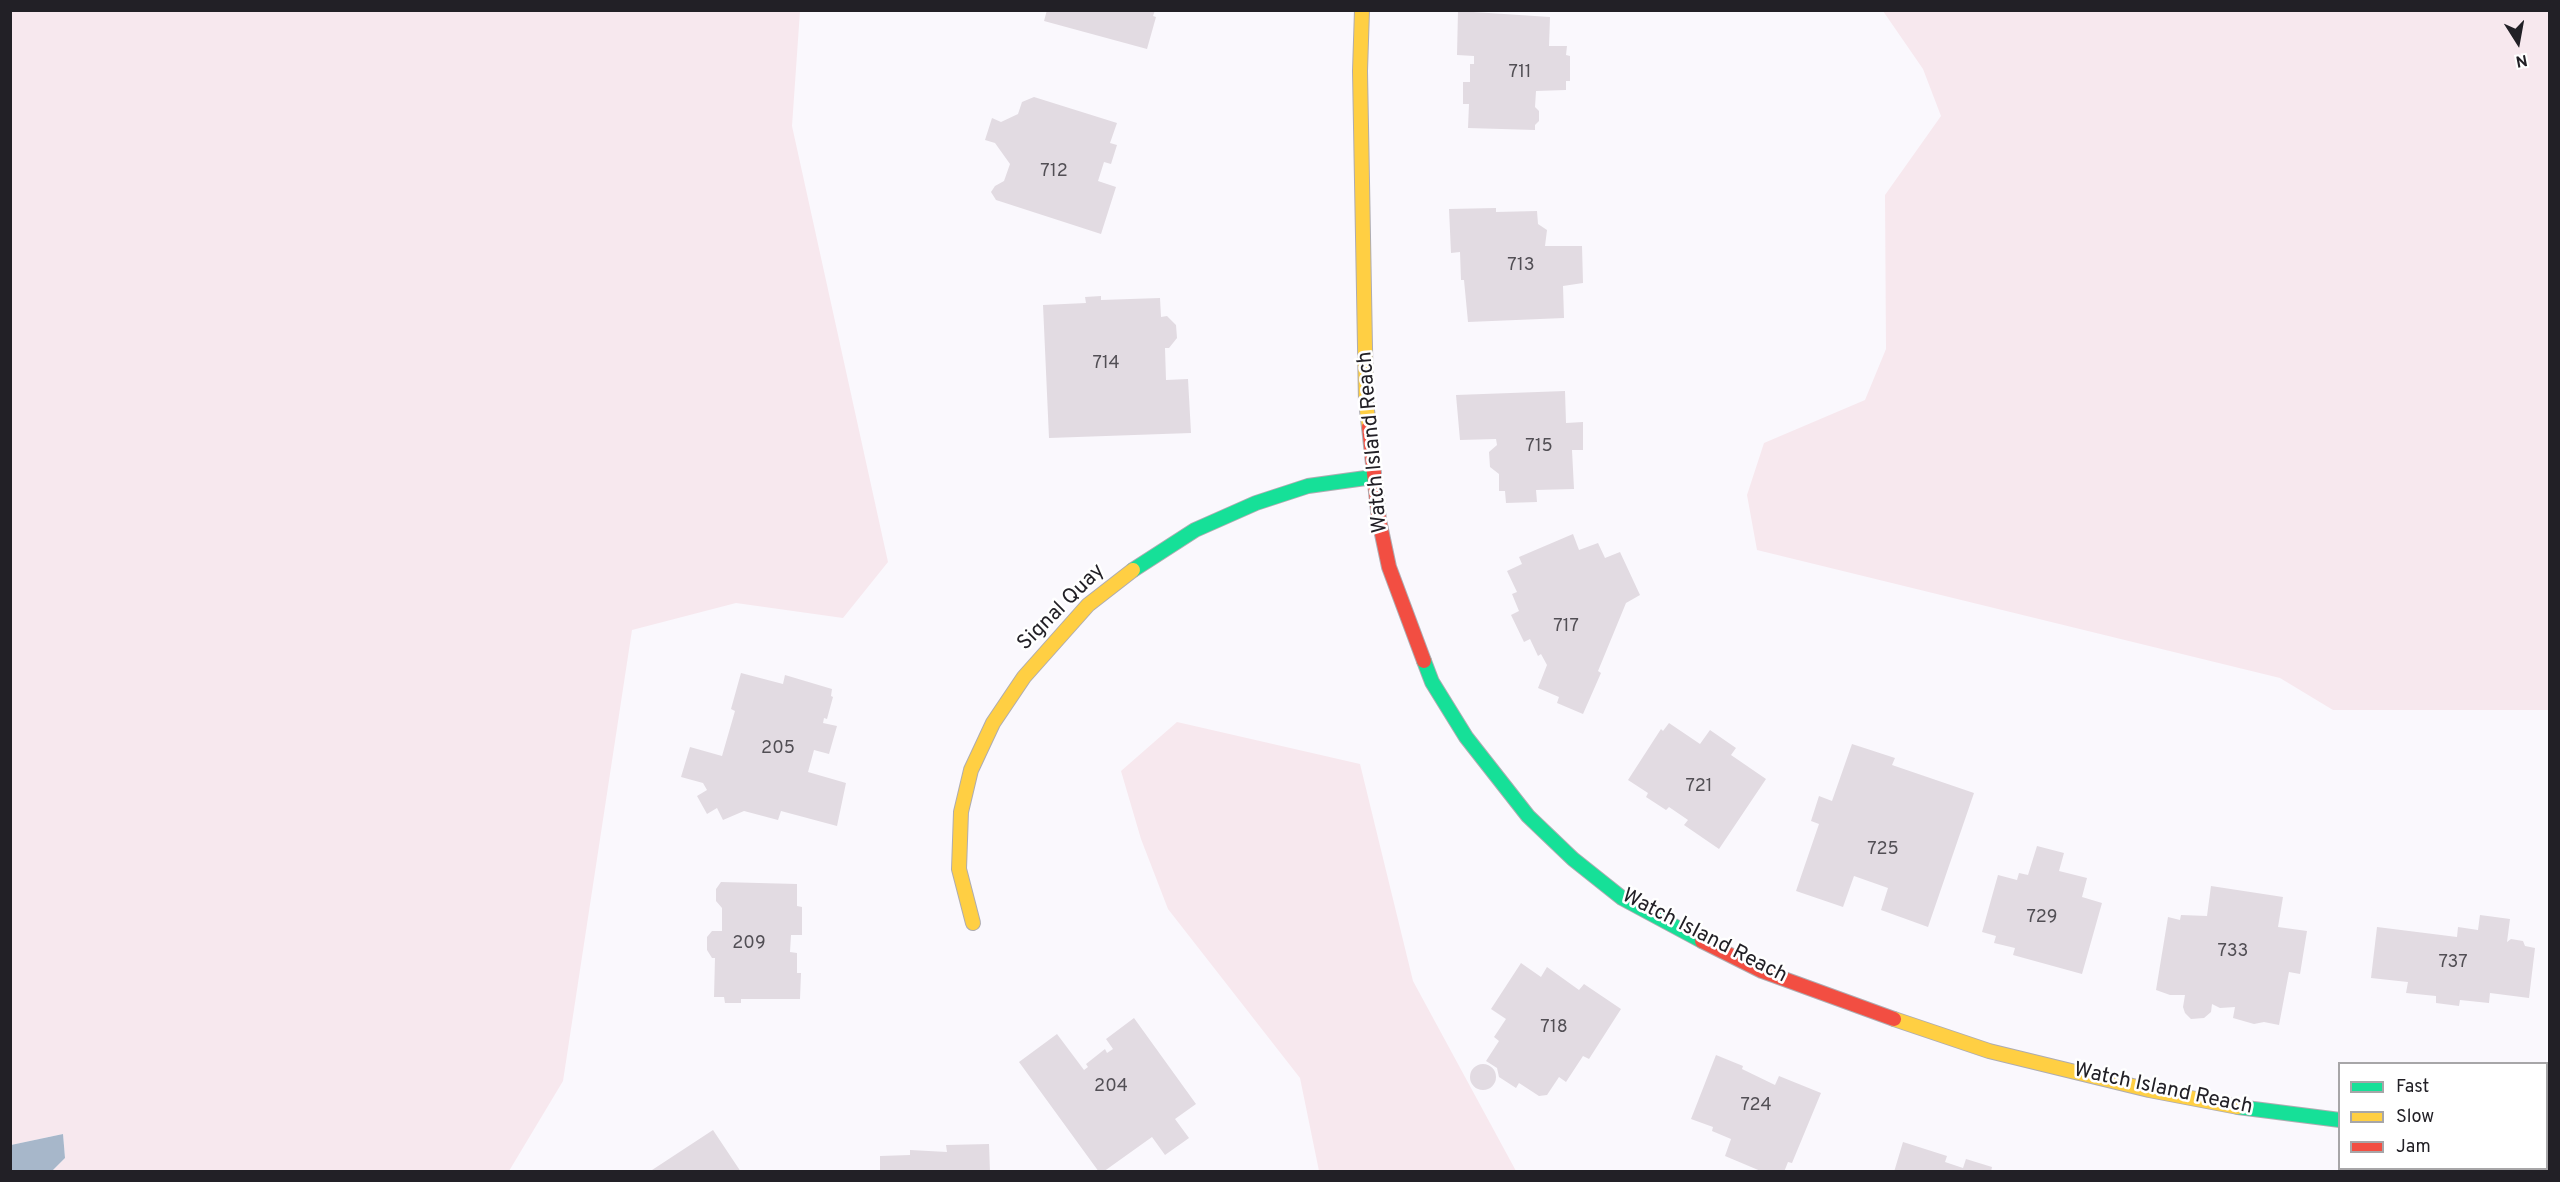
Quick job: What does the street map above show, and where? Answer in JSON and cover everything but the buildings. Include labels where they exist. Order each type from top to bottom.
[{"type":"street","name":"Watch Island Reach","points":[[1362,10],[1360,71],[1366,390],[1373,477],[1389,567],[1432,682],[1466,737],[1528,816],[1573,859],[1623,898],[1762,971],[1836,1000],[1989,1051],[2149,1090],[2265,1112],[2338,1120]]},
{"type":"street","name":"Signal Quay","points":[[973,923],[959,869],[961,812],[971,770],[993,723],[1024,677],[1088,605],[1126,574],[1196,530],[1256,503],[1308,486],[1373,477]]},
{"type":"shaded area","points":[[11,11],[800,11],[792,126],[888,562],[843,618],[736,603],[632,630],[563,1081],[509,1171],[52,1171],[65,1158],[63,1134],[11,1145]]},
{"type":"shaded area","points":[[1883,11],[2549,11],[2549,710],[2333,710],[2280,678],[1757,550],[1747,495],[1764,443],[1865,400],[1886,349],[1885,195],[1941,116],[1923,69]]},
{"type":"shaded area","points":[[1177,722],[1360,764],[1413,981],[1516,1171],[1319,1171],[1300,1078],[1168,909],[1141,839],[1121,771]]},
{"type":"water","points":[[63,1134],[65,1158],[52,1171],[11,1171],[11,1145]]},
{"type":"traffic: fast","points":[[1133,570],[1195,530],[1256,503],[1308,486],[1373,477]]},
{"type":"traffic: fast","points":[[1424,661],[1432,682],[1466,737],[1528,816],[1573,859],[1622,898],[1702,941]]},
{"type":"traffic: fast","points":[[2238,1107],[2338,1120]]},
{"type":"traffic: slow","points":[[1362,10],[1360,71],[1366,402],[1369,427]]},
{"type":"traffic: slow","points":[[973,923],[959,869],[961,812],[971,770],[993,723],[1024,677],[1088,605],[1133,570]]},
{"type":"traffic: slow","points":[[1894,1019],[1989,1051],[2149,1090],[2238,1107]]},
{"type":"traffic: jam","points":[[1369,427],[1379,520],[1389,567],[1424,661]]},
{"type":"traffic: jam","points":[[1702,941],[1762,971],[1894,1019]]}]
